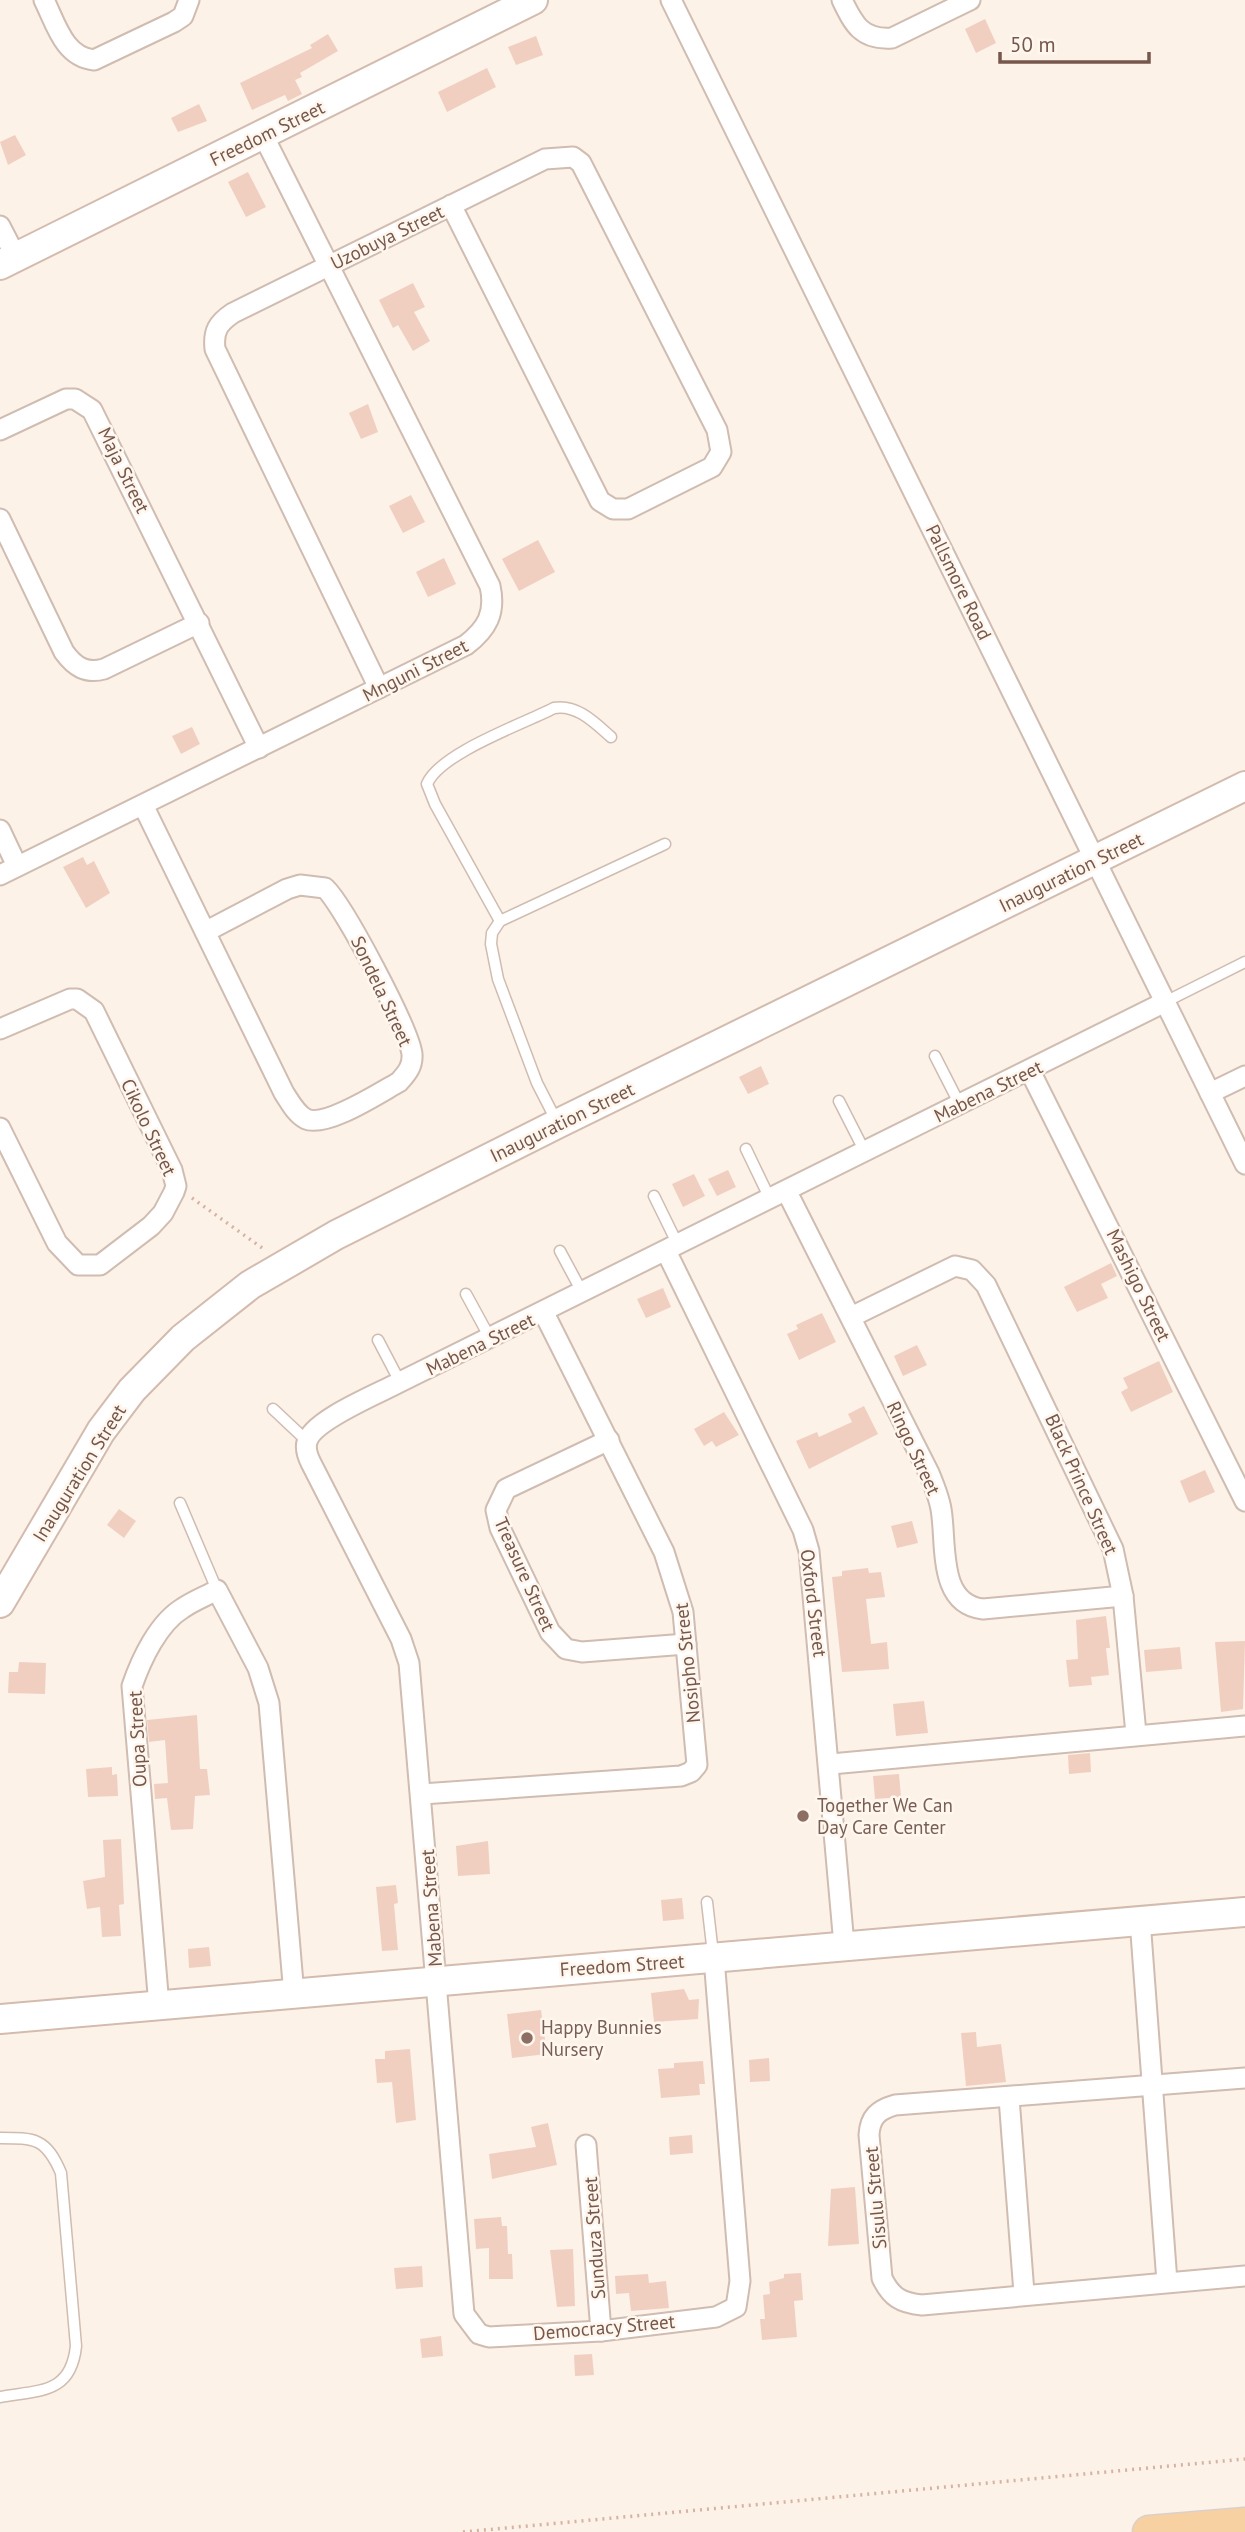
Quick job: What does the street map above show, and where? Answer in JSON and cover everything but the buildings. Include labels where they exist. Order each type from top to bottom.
[{"type":"main road","points":[[1149,2532],[1245,2524]]},
{"type":"street","points":[[44,0],[68,47],[83,59],[94,60],[174,22],[183,16],[188,0]]},
{"type":"street","name":"Freedom Street","points":[[8,261],[263,135],[503,7],[533,0]]},
{"type":"street","name":"Pallsmore Road","points":[[671,0],[1245,1164]]},
{"type":"street","points":[[842,0],[859,30],[880,39],[892,38],[964,1]]},
{"type":"street","name":"Mnguni Street","points":[[8,870],[379,688],[475,638],[489,620],[492,596],[490,586],[263,135]]},
{"type":"street","name":"Uzobuya Street","points":[[379,688],[221,365],[214,338],[219,324],[233,313],[451,205],[545,159],[573,157],[581,163],[720,441],[718,460],[712,467],[628,509],[606,507],[594,492],[451,205]]},
{"type":"street","points":[[0,226],[8,261]]},
{"type":"street","name":"Maja Street","points":[[0,429],[66,399],[75,399],[92,410],[259,748]]},
{"type":"street","points":[[0,519],[64,652],[76,667],[95,671],[104,669],[199,623]]},
{"type":"street","name":"Inauguration Street","points":[[0,1603],[101,1432],[131,1390],[212,1312],[285,1264],[336,1235],[557,1124],[1245,786]]},
{"type":"street","name":"Sondela Street","points":[[143,806],[284,1093],[303,1118],[313,1121],[331,1117],[399,1083],[407,1073],[412,1065],[409,1042],[349,922],[325,888],[300,885],[287,889],[205,932]]},
{"type":"street","points":[[0,830],[8,870]]},
{"type":"street","name":"Cikolo Street","points":[[0,1029],[61,1002],[78,999],[86,1004],[100,1023],[172,1170],[176,1186],[170,1203],[151,1226],[100,1265],[78,1265],[57,1243],[0,1128]]},
{"type":"street","name":"Mabena Street","points":[[437,1980],[422,1794],[406,1652],[311,1464],[307,1441],[316,1428],[400,1382],[544,1313],[1165,1002]]},
{"type":"street","name":"Mashigo Street","points":[[1030,1071],[1104,1213],[1245,1501]]},
{"type":"street","points":[[1210,1093],[1245,1076]]},
{"type":"street","name":"Ringo Street","points":[[778,1196],[851,1317],[937,1494],[950,1580],[957,1598],[964,1604],[983,1609],[1123,1596]]},
{"type":"street","name":"Oxford Street","points":[[672,1248],[806,1540],[813,1574],[845,1945]]},
{"type":"street","name":"Black Prince Street","points":[[851,1317],[955,1266],[972,1270],[986,1285],[1108,1537],[1116,1560],[1123,1596],[1136,1734]]},
{"type":"street","name":"Nosipho Street","points":[[422,1794],[676,1776],[691,1772],[697,1765],[683,1612],[673,1572],[544,1313]]},
{"type":"street","name":"Treasure Street","points":[[608,1440],[506,1489],[496,1510],[500,1528],[550,1632],[566,1650],[582,1652],[686,1644]]},
{"type":"street","points":[[217,1590],[258,1668],[269,1703],[294,1995]]},
{"type":"street","name":"Oupa Street","points":[[159,2006],[132,1686],[138,1670],[164,1626],[180,1609],[217,1590]]},
{"type":"street","points":[[831,1764],[1245,1726]]},
{"type":"street","name":"Freedom Street","points":[[0,2018],[1245,1912]]},
{"type":"street","points":[[1140,1920],[1167,2282]]},
{"type":"street","name":"Democracy Street","points":[[437,1980],[464,2314],[473,2330],[489,2337],[601,2331],[716,2317],[736,2307],[739,2296],[714,1958]]},
{"type":"street","name":"Sisulu Street","points":[[1245,2078],[895,2105],[876,2113],[870,2123],[869,2135],[882,2278],[893,2297],[922,2305],[1245,2276]]},
{"type":"street","points":[[1009,2098],[1024,2294]]},
{"type":"street","name":"Sunduza Street","points":[[586,2145],[601,2331]]},
{"type":"lane","points":[[500,921],[435,804],[427,784],[430,777],[457,755],[554,708],[564,707],[583,714],[611,737]]},
{"type":"lane","points":[[557,1124],[537,1083],[498,979],[491,944],[492,933],[500,921],[665,844]]},
{"type":"lane","points":[[1165,1002],[1245,962]]},
{"type":"lane","points":[[935,1056],[960,1105]]},
{"type":"lane","points":[[839,1101],[865,1152]]},
{"type":"lane","points":[[746,1149],[778,1196]]},
{"type":"lane","points":[[654,1196],[672,1248]]},
{"type":"lane","points":[[560,1251],[582,1292]]},
{"type":"lane","points":[[466,1294],[489,1338]]},
{"type":"lane","points":[[379,1340],[400,1382]]},
{"type":"lane","points":[[274,1409],[307,1441]]},
{"type":"lane","points":[[180,1503],[217,1590]]},
{"type":"lane","points":[[708,1902],[714,1958]]},
{"type":"lane","points":[[0,2138],[31,2138],[43,2144],[54,2157],[61,2173],[76,2346],[74,2364],[62,2382],[54,2387],[0,2397]]},
{"type":"path","points":[[176,1186],[285,1264]]},
{"type":"path","points":[[463,2532],[1245,2459]]},
{"type":"place","name":"Together We Can Day Care Center","points":[[803,1816]]},
{"type":"place","name":"Happy Bunnies Nursery","points":[[527,2038]]}]
